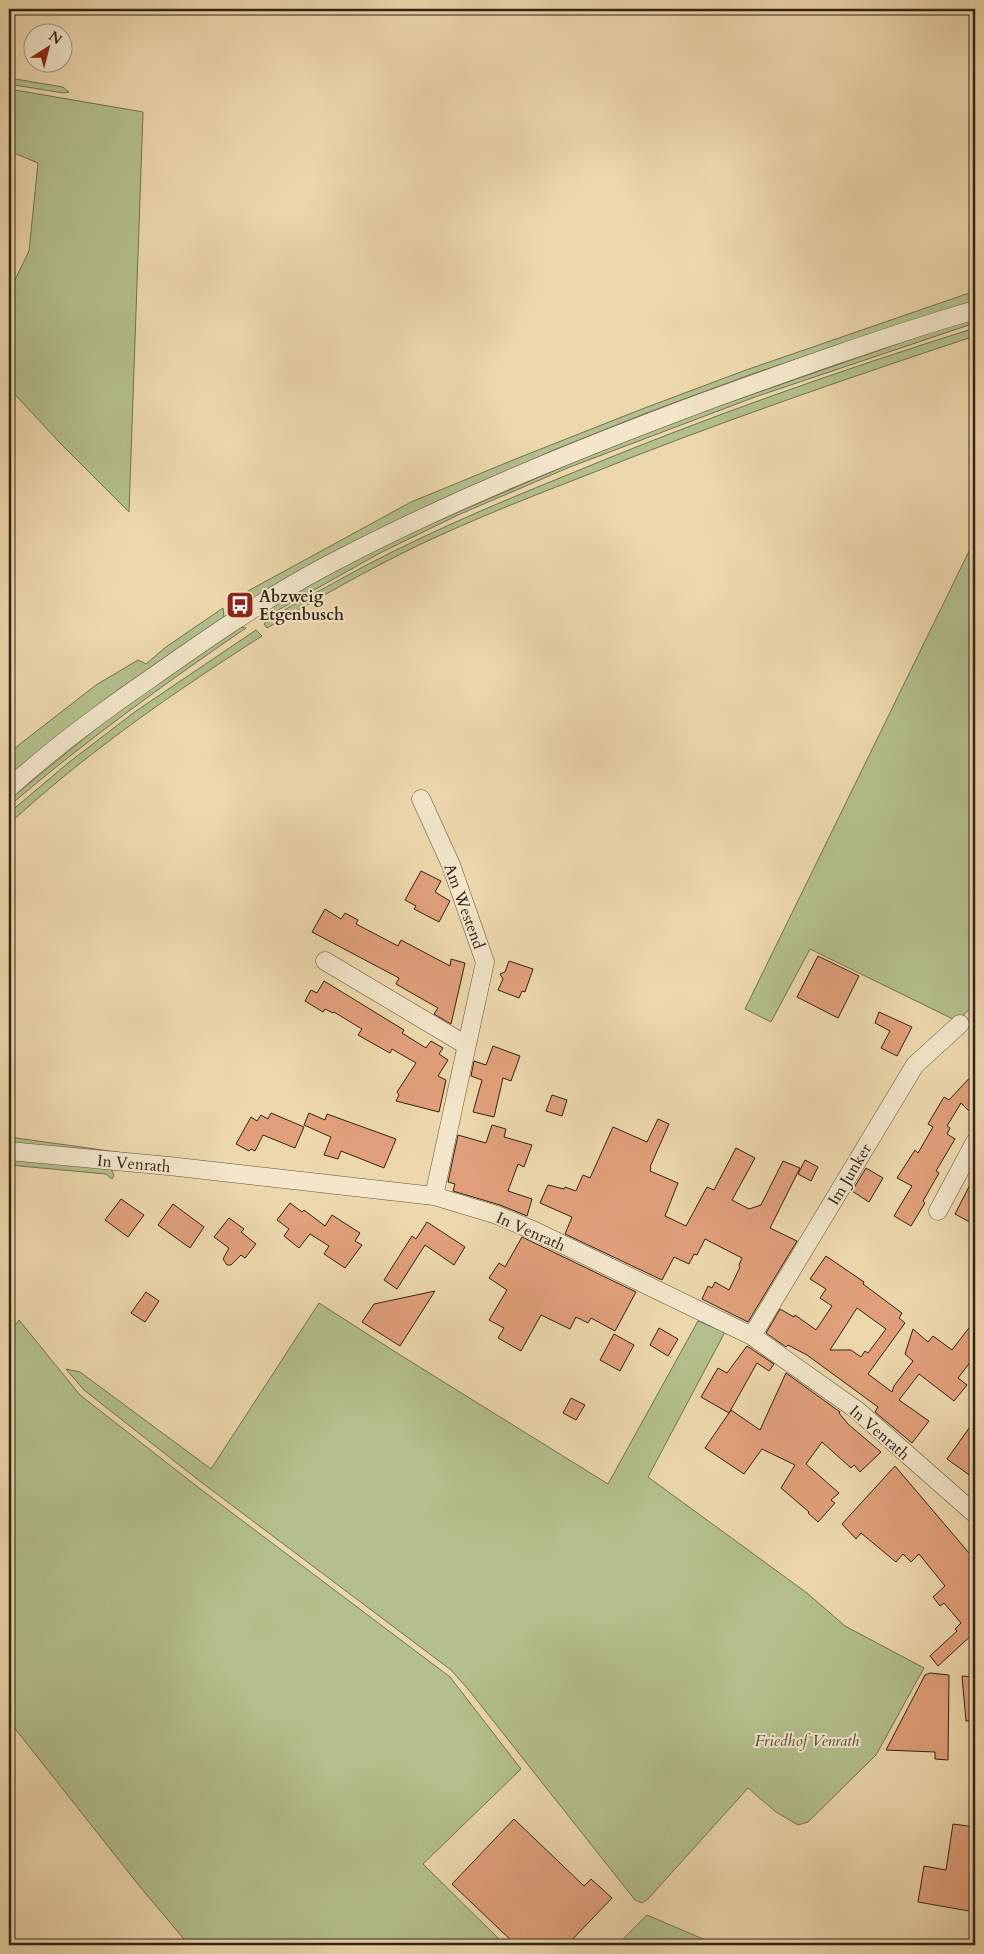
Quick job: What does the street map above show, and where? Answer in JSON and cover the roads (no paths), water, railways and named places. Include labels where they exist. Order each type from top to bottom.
[{"type":"street","points":[[9,788],[106,710],[245,614],[324,567],[399,529],[492,486],[594,443],[772,377],[927,324],[975,310]]},
{"type":"street","name":"Am Westend","points":[[421,799],[451,865],[485,962],[434,1196]]},
{"type":"street","points":[[324,961],[466,1046]]},
{"type":"street","name":"Im Junker","points":[[752,1336],[915,1065],[960,1024]]},
{"type":"street","points":[[938,1211],[975,1142]]},
{"type":"street","name":"In Venrath","points":[[9,1151],[169,1166],[434,1196],[498,1216],[534,1231],[752,1336],[858,1411],[975,1514]]},
{"type":"place","name":"Abzweig Etgenbusch","points":[[240,605]]},
{"type":"park label","name":"Friedhof Venrath","points":[[807,1740]]}]
